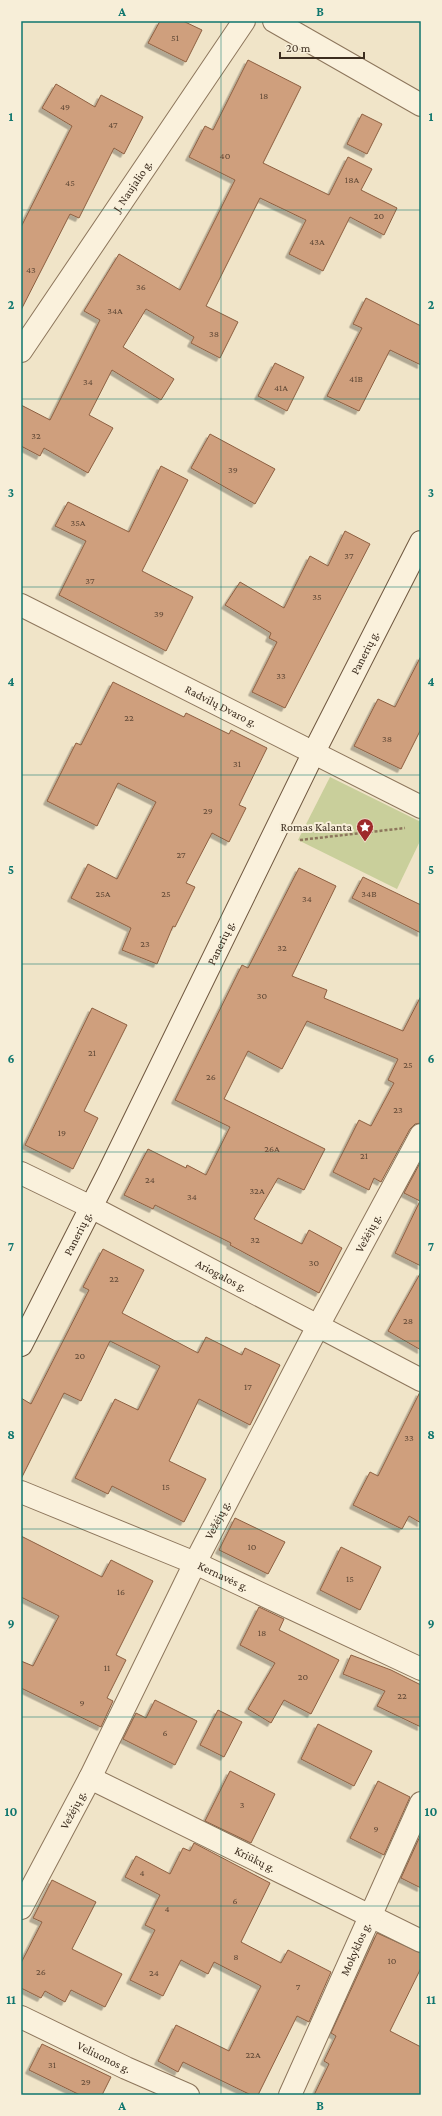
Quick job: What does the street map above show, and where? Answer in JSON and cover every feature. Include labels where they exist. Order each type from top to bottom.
[{"type":"street","name":"J. Naujalio g.","points":[[21,351],[244,21]]},
{"type":"street","points":[[274,21],[421,105]]},
{"type":"street","name":"Panerių g.","points":[[21,1345],[91,1207],[314,752],[421,542]]},
{"type":"street","name":"Radvilų Dvaro g.","points":[[21,605],[314,752],[421,808]]},
{"type":"street","name":"Vežėjų g.","points":[[21,1908],[90,1778],[195,1563],[318,1326],[421,1135]]},
{"type":"street","name":"Ariogalos g.","points":[[21,1173],[91,1207],[421,1380]]},
{"type":"street","name":"Kernavės g.","points":[[21,1492],[195,1563],[421,1669]]},
{"type":"street","name":"Kriūkų g.","points":[[90,1778],[421,1941]]},
{"type":"street","name":"Mokyklos g.","points":[[290,2095],[421,1803]]},
{"type":"street","name":"Veliuonos g.","points":[[21,2017],[126,2068],[188,2095]]},
{"type":"path","points":[[269,845],[406,828]]},
{"type":"green space","points":[[330,777],[421,822],[421,839],[397,889],[298,840]]},
{"type":"building","points":[[160,21],[183,21],[202,30],[186,62],[148,43]]},
{"type":"building","points":[[248,60],[301,87],[263,163],[329,195],[348,157],[372,169],[361,190],[397,208],[384,235],[350,217],[323,271],[289,254],[306,220],[260,198],[206,306],[238,322],[220,358],[191,343],[194,337],[146,309],[123,347],[174,379],[161,400],[112,370],[89,415],[113,428],[88,473],[44,448],[40,456],[21,446],[21,405],[50,420],[100,320],[84,311],[119,254],[180,290],[235,180],[189,157],[205,126],[213,130]]},
{"type":"building","points":[[56,84],[95,107],[101,95],[143,117],[124,154],[114,148],[79,218],[70,214],[21,310],[21,227],[72,126],[42,108]]},
{"type":"building","points":[[362,114],[382,124],[367,154],[347,144]]},
{"type":"building","points":[[366,298],[421,326],[421,365],[390,350],[359,411],[327,396],[362,328],[353,324]]},
{"type":"building","points":[[275,363],[304,377],[287,411],[258,396]]},
{"type":"building","points":[[210,434],[275,469],[255,504],[191,468]]},
{"type":"building","points":[[161,466],[188,480],[142,571],[193,597],[166,651],[59,595],[86,541],[55,526],[68,502],[129,532]]},
{"type":"building","points":[[345,531],[370,544],[285,708],[252,692],[277,642],[269,638],[271,633],[225,605],[240,582],[284,608],[310,556],[328,566]]},
{"type":"building","points":[[421,656],[421,729],[401,769],[354,746],[378,699],[395,707]]},
{"type":"building","points":[[113,682],[184,717],[186,713],[229,734],[231,730],[267,748],[239,805],[246,808],[229,842],[212,833],[186,883],[195,887],[175,927],[173,926],[157,964],[122,950],[131,928],[71,898],[88,864],[117,879],[156,802],[118,783],[97,826],[47,801],[76,743],[81,745]]},
{"type":"building","points":[[299,868],[336,886],[292,976],[327,990],[324,998],[403,1031],[421,996],[421,1123],[415,1124],[410,1129],[381,1182],[374,1178],[369,1190],[333,1172],[359,1120],[371,1126],[394,1083],[388,1080],[398,1059],[307,1021],[282,1069],[248,1051],[224,1099],[325,1149],[304,1190],[278,1178],[254,1219],[302,1244],[309,1230],[342,1248],[319,1293],[230,1245],[231,1243],[155,1205],[153,1209],[124,1195],[148,1149],[186,1168],[187,1165],[206,1175],[230,1127],[175,1100],[242,965],[248,968]]},
{"type":"building","points":[[363,877],[421,905],[421,933],[352,898]]},
{"type":"building","points":[[92,1008],[127,1025],[84,1111],[98,1118],[73,1169],[25,1145]]},
{"type":"building","points":[[421,1161],[421,1266],[395,1253],[420,1201],[404,1193]]},
{"type":"building","points":[[103,1249],[144,1270],[122,1313],[198,1353],[206,1337],[242,1355],[245,1348],[280,1365],[250,1425],[199,1399],[169,1461],[206,1479],[184,1522],[112,1486],[108,1494],[75,1478],[115,1399],[138,1410],[160,1366],[110,1341],[81,1401],[64,1393],[21,1479],[21,1398],[31,1404],[89,1290],[83,1287]]},
{"type":"building","points":[[421,1272],[421,1350],[388,1331]]},
{"type":"building","points":[[420,1392],[421,1523],[409,1516],[402,1529],[353,1505],[370,1472],[378,1476]]},
{"type":"building","points":[[235,1518],[285,1542],[268,1574],[219,1550]]},
{"type":"building","points":[[21,1536],[102,1577],[111,1560],[153,1581],[116,1655],[126,1660],[107,1698],[113,1701],[101,1727],[21,1688],[21,1661],[33,1666],[59,1616],[21,1597]]},
{"type":"building","points":[[341,1547],[381,1567],[360,1610],[320,1590]]},
{"type":"building","points":[[259,1607],[284,1619],[279,1630],[339,1660],[311,1714],[284,1700],[271,1723],[248,1709],[275,1663],[240,1645]]},
{"type":"building","points":[[351,1655],[391,1670],[421,1685],[421,1727],[377,1706],[385,1691],[343,1674]]},
{"type":"building","points":[[155,1700],[197,1721],[175,1765],[123,1739],[136,1713],[146,1718]]},
{"type":"building","points":[[218,1710],[242,1722],[224,1757],[200,1745]]},
{"type":"building","points":[[318,1724],[372,1751],[354,1786],[301,1759]]},
{"type":"building","points":[[230,1771],[275,1794],[251,1843],[205,1821]]},
{"type":"building","points":[[378,1781],[410,1797],[384,1855],[350,1838]]},
{"type":"building","points":[[421,1834],[421,1888],[401,1878]]},
{"type":"building","points":[[194,1843],[270,1883],[241,1942],[281,1963],[288,1950],[331,1972],[309,2022],[297,2016],[258,2095],[251,2095],[183,2062],[178,2072],[158,2061],[176,2025],[229,2051],[261,1986],[214,1962],[208,1974],[181,1960],[163,1996],[130,1980],[155,1930],[145,1925],[160,1895],[125,1877],[136,1856],[170,1874],[183,1848],[190,1851]]},
{"type":"building","points":[[52,1880],[96,1902],[72,1949],[122,1974],[105,2007],[71,1990],[65,2002],[45,1991],[41,1998],[21,1988],[21,1963],[42,1922],[33,1918]]},
{"type":"building","points":[[377,1933],[421,1953],[421,1968],[390,2031],[421,2047],[421,2095],[314,2095],[329,2064],[324,2061],[336,2036],[331,2033]]},
{"type":"building","points":[[42,2044],[111,2077],[102,2095],[80,2095],[29,2070]]},
{"type":"place","name":"Romas Kalanta","points":[[365,842]]}]
